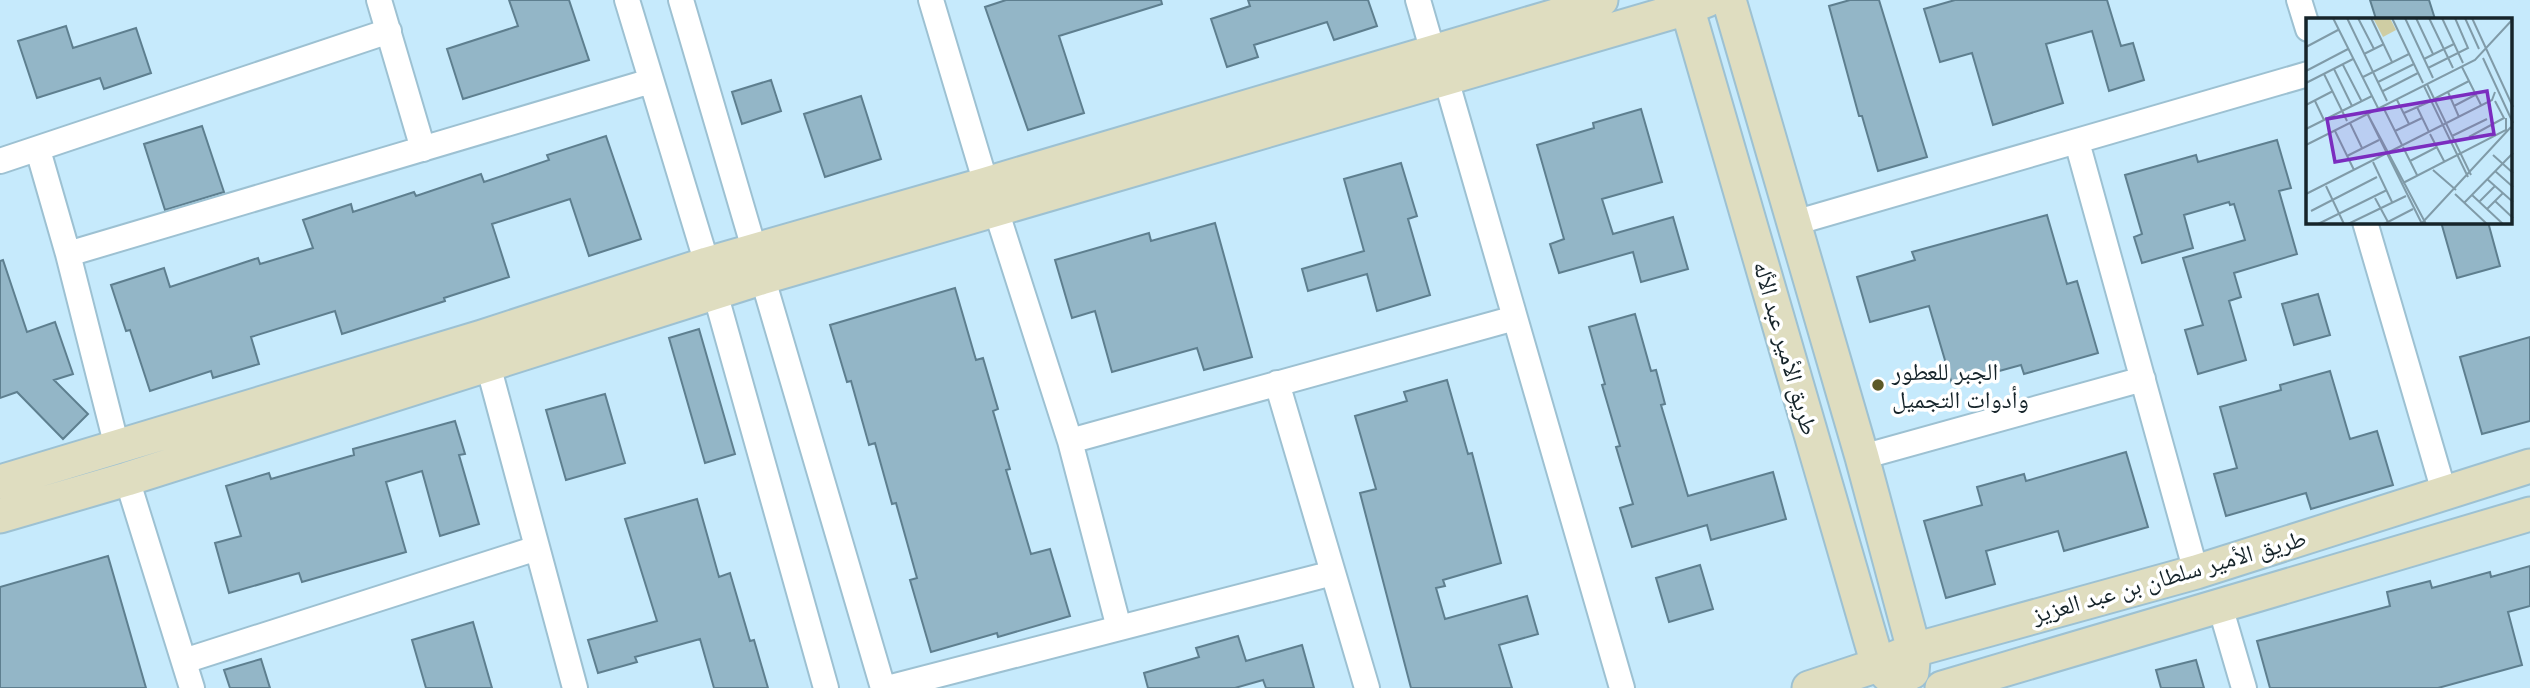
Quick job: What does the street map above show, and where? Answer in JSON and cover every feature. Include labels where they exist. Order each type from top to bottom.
[{"type":"street","points":[[379,0],[422,149]]},
{"type":"street","points":[[627,0],[711,278],[826,688]]},
{"type":"street","points":[[681,0],[757,264],[885,688],[1333,573]]},
{"type":"street","points":[[930,0],[1070,441],[1119,628]]},
{"type":"street","points":[[1418,0],[1440,65],[1622,688]]},
{"type":"street","points":[[1440,65],[1555,16],[1601,0]]},
{"type":"street","name":"طريق الأمير عبد الأله","points":[[1729,0],[1862,457],[1914,650],[1911,688]]},
{"type":"street","points":[[2299,0],[2306,23]]},
{"type":"street","points":[[0,482],[482,337],[711,278],[1440,65],[1693,3]]},
{"type":"street","name":"طريق الأمير عبد الأله","points":[[1693,3],[1889,676]]},
{"type":"street","points":[[0,161],[388,32]]},
{"type":"street","points":[[1794,223],[2306,75]]},
{"type":"street","points":[[68,254],[651,81]]},
{"type":"street","points":[[2077,142],[2196,572]]},
{"type":"street","points":[[38,150],[68,254],[117,447]]},
{"type":"street","points":[[2366,224],[2444,492]]},
{"type":"street","points":[[0,516],[127,479],[488,365],[711,278]]},
{"type":"street","points":[[1070,441],[1515,318]]},
{"type":"street","points":[[488,365],[575,688]]},
{"type":"street","points":[[1862,457],[2143,379]]},
{"type":"street","points":[[1277,383],[1367,688]]},
{"type":"street","name":"طريق الأمير سلطان بن عبد العزيز","points":[[1809,688],[1889,676],[1914,650],[2196,572],[2530,466]]},
{"type":"street","points":[[127,479],[192,688]]},
{"type":"street","name":"طريق الأمير سلطان بن عبد العزيز","points":[[1942,688],[2530,514]]},
{"type":"street","points":[[184,661],[537,548]]},
{"type":"street","points":[[2220,606],[2244,688]]},
{"type":"building","points":[[509,0],[569,0],[589,60],[463,99],[447,49],[518,26]]},
{"type":"building","points":[[1006,0],[1161,0],[1162,4],[1059,36],[1084,113],[1028,130],[985,7]]},
{"type":"building","points":[[1248,0],[1368,0],[1377,26],[1334,40],[1327,22],[1254,45],[1258,57],[1227,67],[1211,19],[1250,6]]},
{"type":"building","points":[[1850,0],[1879,0],[1927,157],[1878,171],[1862,116],[1859,116],[1829,6]]},
{"type":"building","points":[[1955,0],[2107,0],[2121,46],[2133,43],[2144,80],[2109,91],[2092,31],[2046,44],[2063,103],[1993,125],[1972,53],[1940,62],[1924,9]]},
{"type":"building","points":[[2370,0],[2429,0],[2435,18],[2376,18]]},
{"type":"building","points":[[66,26],[73,48],[136,28],[151,73],[104,89],[100,78],[37,98],[18,41]]},
{"type":"building","points":[[771,80],[781,111],[742,124],[732,92]]},
{"type":"building","points":[[861,96],[881,159],[825,177],[804,114]]},
{"type":"building","points":[[1641,109],[1662,182],[1602,199],[1613,234],[1673,217],[1688,269],[1641,282],[1633,252],[1559,273],[1550,244],[1564,239],[1537,145],[1594,128],[1593,123]]},
{"type":"building","points":[[202,126],[224,192],[165,210],[144,144]]},
{"type":"building","points":[[606,136],[641,239],[589,256],[570,199],[492,224],[509,277],[342,334],[335,311],[251,337],[259,364],[213,378],[211,371],[150,391],[130,330],[126,331],[111,285],[164,268],[170,287],[258,258],[260,264],[313,248],[303,220],[351,204],[353,212],[414,192],[416,196],[481,174],[484,182],[549,160],[547,155]]},
{"type":"building","points":[[2277,140],[2291,188],[2279,191],[2297,254],[2234,273],[2241,297],[2229,301],[2246,360],[2198,374],[2185,330],[2203,325],[2183,258],[2245,240],[2234,204],[2230,205],[2229,202],[2184,215],[2193,248],[2142,263],[2134,237],[2142,234],[2125,175],[2196,155],[2198,162]]},
{"type":"building","points":[[1401,163],[1417,216],[1408,219],[1430,295],[1377,311],[1367,274],[1308,291],[1302,269],[1364,251],[1344,179]]},
{"type":"building","points":[[2047,215],[2067,284],[2077,281],[2098,353],[2024,374],[2021,365],[1952,384],[1929,306],[1870,322],[1857,277],[1915,260],[1912,252]]},
{"type":"building","points":[[1215,223],[1252,357],[1204,370],[1197,348],[1112,372],[1095,311],[1072,318],[1055,260],[1149,233],[1151,241]]},
{"type":"building","points":[[2442,224],[2489,224],[2500,266],[2457,278]]},
{"type":"building","points":[[3,260],[27,332],[55,322],[73,374],[54,380],[88,414],[63,439],[17,392],[0,398],[0,261]]},
{"type":"building","points":[[955,288],[976,360],[983,358],[998,409],[993,411],[1010,469],[1006,470],[1031,554],[1050,549],[1070,616],[998,637],[997,633],[931,652],[910,580],[917,578],[896,503],[892,504],[875,443],[869,445],[851,381],[847,382],[830,325]]},
{"type":"building","points":[[2318,294],[2330,335],[2294,345],[2282,304]]},
{"type":"building","points":[[1635,314],[1651,371],[1656,370],[1665,404],[1661,405],[1688,496],[1773,472],[1786,519],[1711,540],[1707,525],[1632,547],[1620,508],[1633,504],[1616,447],[1620,446],[1589,327]]},
{"type":"building","points":[[699,329],[735,454],[705,463],[669,338]]},
{"type":"building","points":[[2530,337],[2530,421],[2482,434],[2460,357]]},
{"type":"building","points":[[2330,371],[2350,439],[2377,431],[2393,485],[2311,509],[2306,493],[2226,516],[2214,474],[2237,468],[2220,407],[2281,390],[2280,385]]},
{"type":"building","points":[[1447,380],[1468,454],[1472,453],[1501,563],[1443,580],[1445,586],[1436,588],[1445,619],[1527,596],[1538,634],[1499,645],[1512,688],[1411,688],[1360,493],[1376,489],[1355,416],[1407,401],[1404,392]]},
{"type":"building","points":[[605,394],[625,463],[566,480],[546,410]]},
{"type":"building","points":[[455,421],[465,454],[459,455],[479,524],[440,536],[422,471],[386,482],[406,552],[302,582],[299,573],[229,593],[215,543],[241,536],[226,486],[269,473],[271,479],[354,455],[353,449]]},
{"type":"building","points":[[2126,452],[2148,527],[2064,551],[2058,531],[1986,551],[1995,584],[1946,598],[1924,521],[1982,505],[1977,487],[2024,474],[2026,481]]},
{"type":"building","points":[[697,499],[719,577],[730,573],[750,641],[754,640],[768,688],[714,688],[700,639],[635,657],[637,662],[598,673],[588,640],[657,621],[625,519]]},
{"type":"building","points":[[108,556],[146,688],[0,688],[0,587]]},
{"type":"building","points":[[1700,565],[1713,609],[1669,622],[1656,578]]},
{"type":"building","points":[[2530,566],[2530,606],[2508,612],[2522,665],[2438,688],[2270,688],[2257,641],[2390,606],[2387,592],[2430,581],[2432,588],[2490,572],[2491,577]]},
{"type":"building","points":[[473,622],[492,688],[426,688],[412,640]]},
{"type":"building","points":[[1238,636],[1246,661],[1302,645],[1314,688],[1266,688],[1263,680],[1235,688],[1148,688],[1144,673],[1199,657],[1196,648]]},
{"type":"building","points":[[261,659],[270,688],[230,688],[224,670]]},
{"type":"building","points":[[2196,660],[2204,688],[2161,688],[2156,670]]},
{"type":"place","name":"الجبر للعطور وأدوات التجميل","points":[[1878,385]]}]
